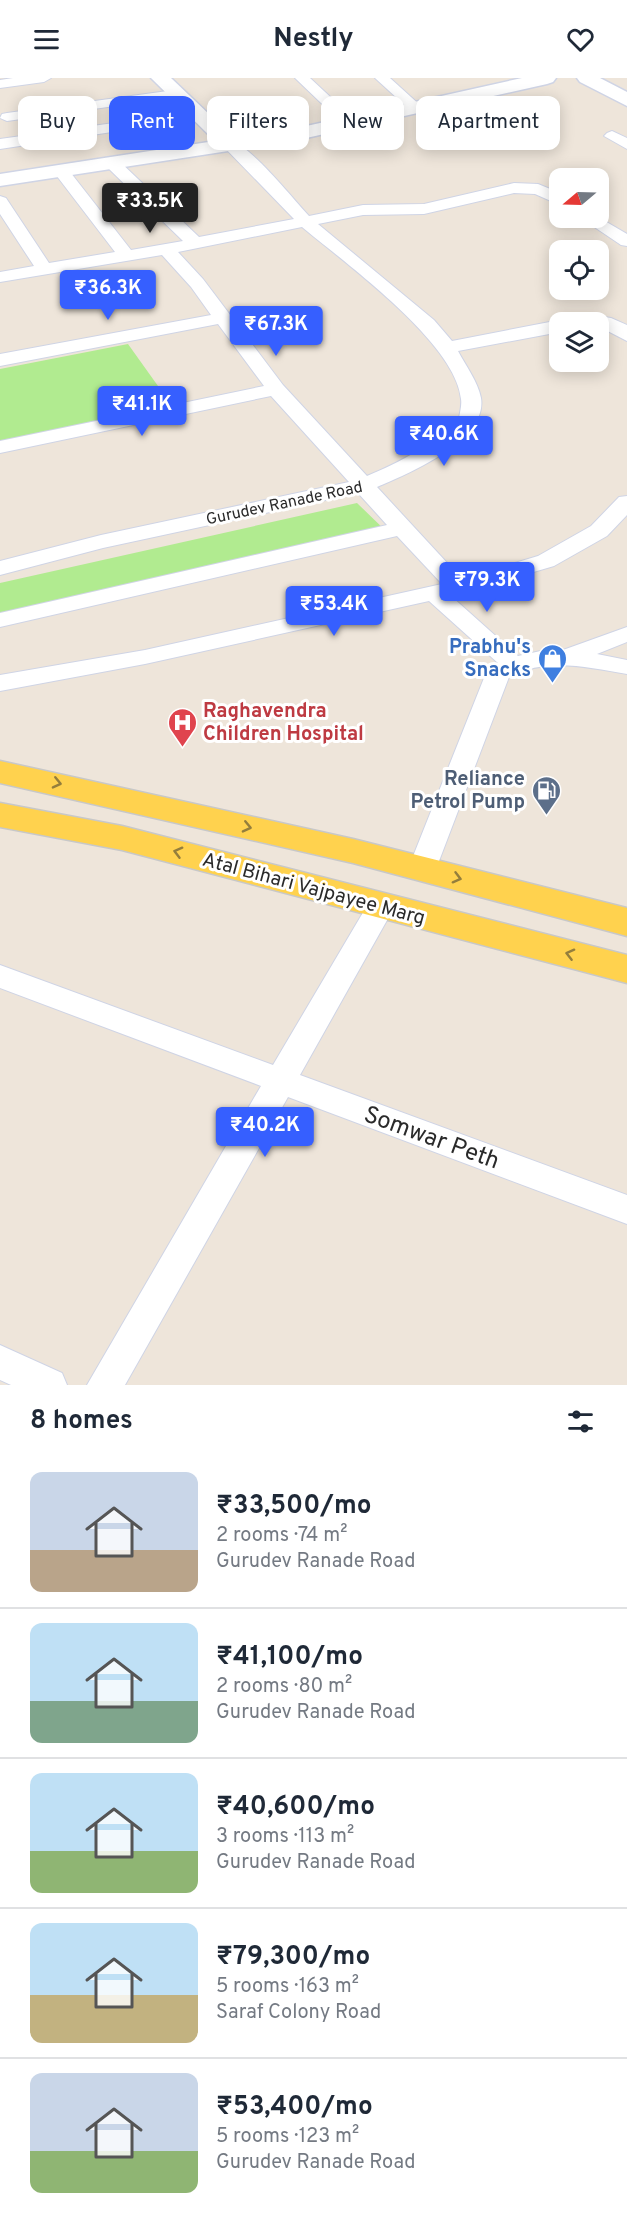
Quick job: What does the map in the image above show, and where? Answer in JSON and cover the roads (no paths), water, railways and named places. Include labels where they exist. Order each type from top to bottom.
[{"type":"main road","name":"Atal Bihari Vajpayee Marg","points":[[0,772],[422,868],[627,922]]},
{"type":"main road","name":"Atal Bihari Vajpayee Marg","points":[[0,815],[122,838],[627,969]]},
{"type":"street","points":[[0,84],[44,78]]},
{"type":"street","points":[[160,78],[207,123]]},
{"type":"street","points":[[302,78],[322,96]]},
{"type":"street","points":[[381,78],[415,107]]},
{"type":"street","points":[[404,110],[547,78]]},
{"type":"street","points":[[586,78],[627,100]]},
{"type":"street","points":[[7,117],[175,94]]},
{"type":"street","points":[[0,144],[199,115]]},
{"type":"street","points":[[612,136],[627,144]]},
{"type":"street","points":[[0,180],[207,149]]},
{"type":"street","name":"Gurudev Ranade Road","points":[[0,568],[101,542],[364,485],[393,473],[441,447],[469,419],[471,399],[447,348],[427,324],[305,221],[236,150]]},
{"type":"street","points":[[112,163],[195,243]]},
{"type":"street","points":[[61,171],[127,256]]},
{"type":"street","points":[[0,277],[166,249],[377,208],[424,209],[514,188],[538,189],[549,194]]},
{"type":"street","points":[[0,201],[45,270]]},
{"type":"street","points":[[606,228],[627,241]]},
{"type":"street","points":[[166,249],[197,283],[276,389],[402,528],[435,561],[457,588]]},
{"type":"street","points":[[0,360],[223,318]]},
{"type":"street","points":[[609,322],[620,327],[627,335]]},
{"type":"street","points":[[447,348],[549,328]]},
{"type":"street","points":[[0,447],[276,389]]},
{"type":"street","points":[[0,683],[145,657],[457,588],[546,561],[599,531],[627,502]]},
{"type":"street","points":[[0,620],[402,528]]},
{"type":"street","points":[[433,593],[513,664]]},
{"type":"street","points":[[568,656],[627,634]]},
{"type":"street","points":[[422,868],[498,673],[513,664],[543,657],[568,656],[627,668]]},
{"type":"street","points":[[105,1385],[381,906]]},
{"type":"street","name":"Somwar Peth","points":[[0,976],[627,1210]]},
{"type":"street","points":[[0,1362],[49,1385]]},
{"type":"place","name":"Prabhu's Snacks","points":[[552,684]]},
{"type":"place","name":"Raghavendra Children Hospital","points":[[182,748]]},
{"type":"place","name":"Reliance Petrol Pump","points":[[546,816]]}]
